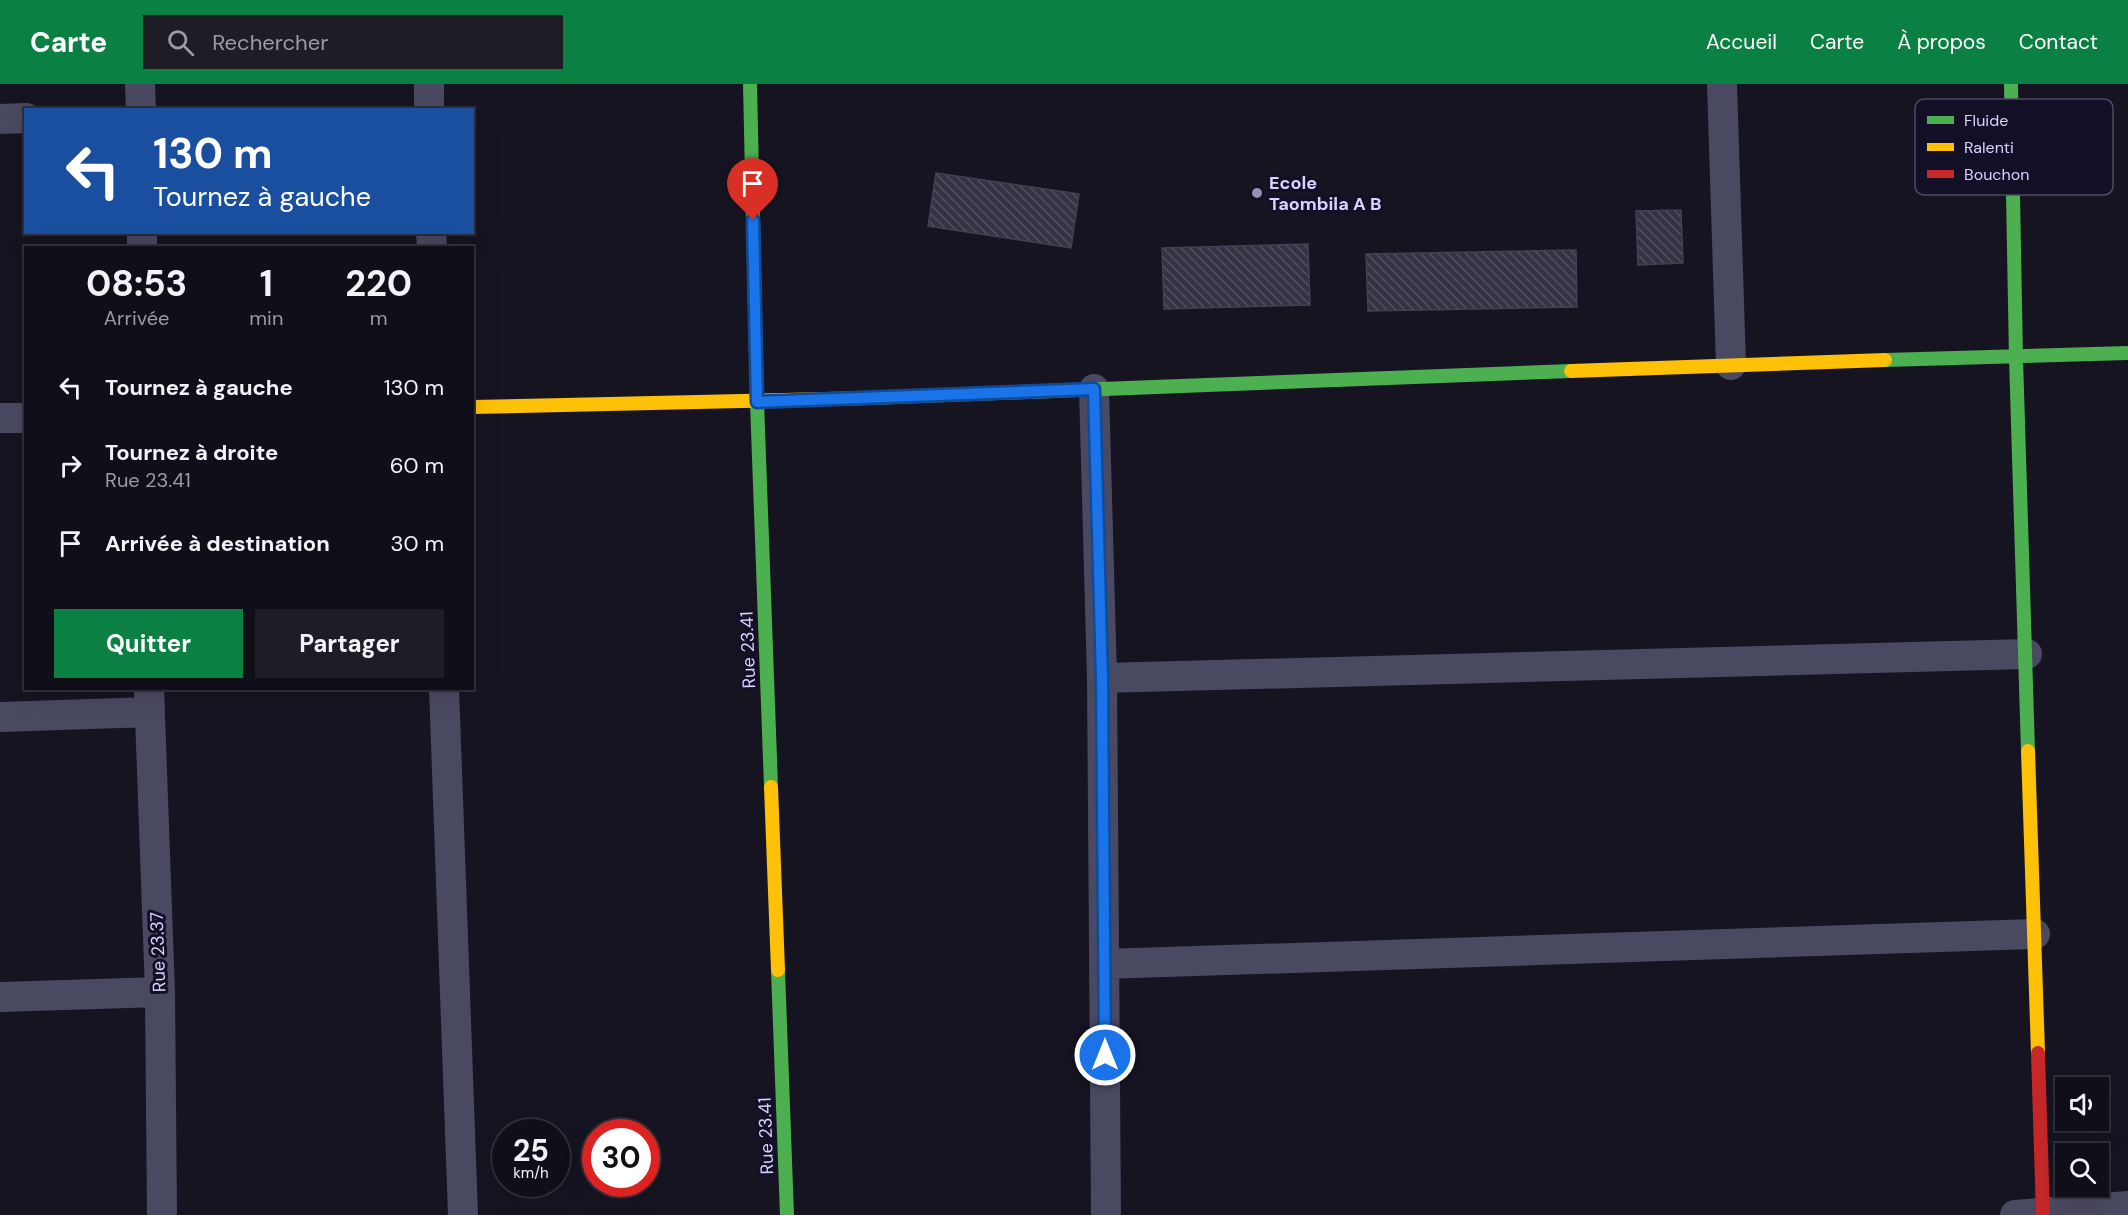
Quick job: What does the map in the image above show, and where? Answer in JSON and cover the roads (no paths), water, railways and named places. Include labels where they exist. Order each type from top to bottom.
[{"type":"street","points":[[140,84],[141,108]]},
{"type":"street","points":[[429,84],[429,108]]},
{"type":"street","name":"Rue 23.41","points":[[750,84],[757,402],[787,1215]]},
{"type":"street","points":[[1722,84],[1731,365]]},
{"type":"street","points":[[2011,84],[2011,99]]},
{"type":"street","points":[[0,119],[24,118]]},
{"type":"street","points":[[2013,195],[2016,358],[2035,934],[2033,1215],[2128,1206]]},
{"type":"street","points":[[474,407],[757,402],[1731,365],[2128,353]]},
{"type":"street","points":[[1094,389],[1102,678],[1106,1215]]},
{"type":"street","points":[[0,418],[24,418]]},
{"type":"street","points":[[1102,678],[2027,654]]},
{"type":"street","points":[[444,690],[463,1215]]},
{"type":"street","points":[[0,717],[150,700]]},
{"type":"street","name":"Rue 23.37","points":[[150,700],[160,992],[162,1215]]},
{"type":"street","points":[[1104,964],[2035,934]]},
{"type":"street","points":[[0,997],[160,992]]},
{"type":"place","name":"Ecole Taombila A B","points":[[1257,193]]}]
